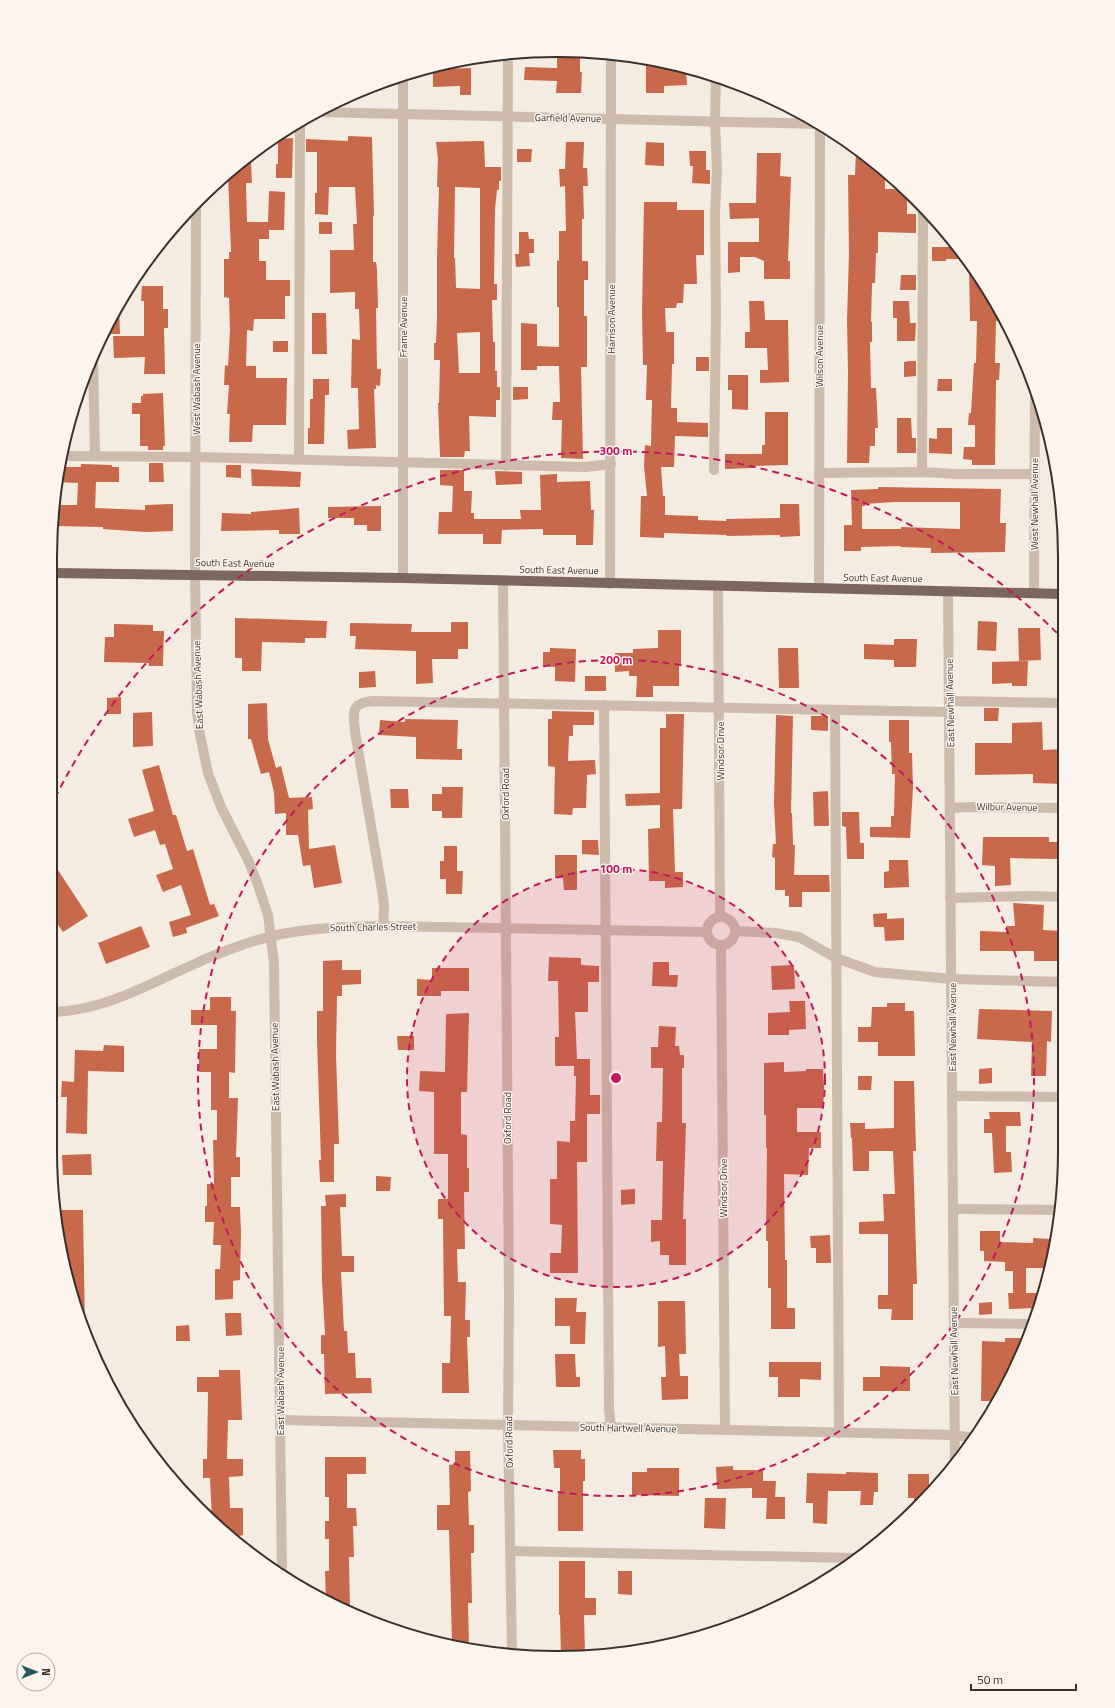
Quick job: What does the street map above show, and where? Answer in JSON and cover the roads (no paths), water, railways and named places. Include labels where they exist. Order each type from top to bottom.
[{"type":"main road","name":"South East Avenue","points":[[57,573],[403,578],[1058,594]]},
{"type":"street","points":[[506,466],[508,60]]},
{"type":"street","name":"Harrison Avenue","points":[[610,584],[611,60]]},
{"type":"street","name":"Frame Avenue","points":[[403,82],[403,578]]},
{"type":"street","points":[[714,470],[716,298],[715,213],[717,170],[715,120],[716,83]]},
{"type":"street","name":"Garfield Avenue","points":[[329,112],[715,120],[807,124]]},
{"type":"street","points":[[299,459],[300,128]]},
{"type":"street","name":"Wilson Avenue","points":[[819,588],[820,131]]},
{"type":"street","name":"West Wabash Avenue","points":[[195,574],[196,212]]},
{"type":"street","points":[[922,215],[922,472]]},
{"type":"street","points":[[93,371],[95,456]]},
{"type":"street","name":"West Newhall Avenue","points":[[1034,593],[1035,409]]},
{"type":"street","points":[[68,456],[299,459],[506,466],[586,467],[611,464]]},
{"type":"street","points":[[819,473],[922,472],[956,474],[1034,474]]},
{"type":"street","name":"East Wabash Avenue","points":[[195,574],[197,712],[204,757],[221,807],[248,860],[258,885],[268,915],[274,963],[282,1569]]},
{"type":"street","name":"Oxford Road","points":[[503,581],[509,1297],[508,1426],[512,1649]]},
{"type":"street","name":"Windsor Drive","points":[[718,586],[720,917]]},
{"type":"street","name":"East Newhall Avenue","points":[[948,591],[951,808],[950,898],[952,979],[955,1455]]},
{"type":"street","points":[[383,926],[383,896],[355,732],[354,713],[357,704],[361,702],[504,703],[834,710],[1058,703]]},
{"type":"street","points":[[604,706],[608,1409],[611,1428]]},
{"type":"street","points":[[834,710],[839,1433]]},
{"type":"street","name":"Wilbur Avenue","points":[[951,808],[1058,808]]},
{"type":"street","points":[[950,898],[1058,896]]},
{"type":"street","points":[[720,917],[725,917],[732,922],[735,931],[729,942],[721,945],[713,942],[708,936],[707,932],[709,923],[720,917]]},
{"type":"street","name":"South Charles Street","points":[[57,1012],[84,1009],[107,1003],[130,995],[197,963],[249,942],[292,932],[339,927],[383,926],[707,932]]},
{"type":"street","points":[[735,931],[775,933],[798,937],[836,958],[875,972],[952,979],[1058,982]]},
{"type":"street","name":"Windsor Drive","points":[[721,945],[725,1430]]},
{"type":"street","points":[[952,1096],[1058,1097]]},
{"type":"street","points":[[953,1209],[1055,1210]]},
{"type":"street","points":[[954,1323],[1026,1324]]},
{"type":"street","name":"South Hartwell Avenue","points":[[280,1420],[955,1435],[968,1437]]},
{"type":"street","points":[[510,1551],[849,1558]]}]
